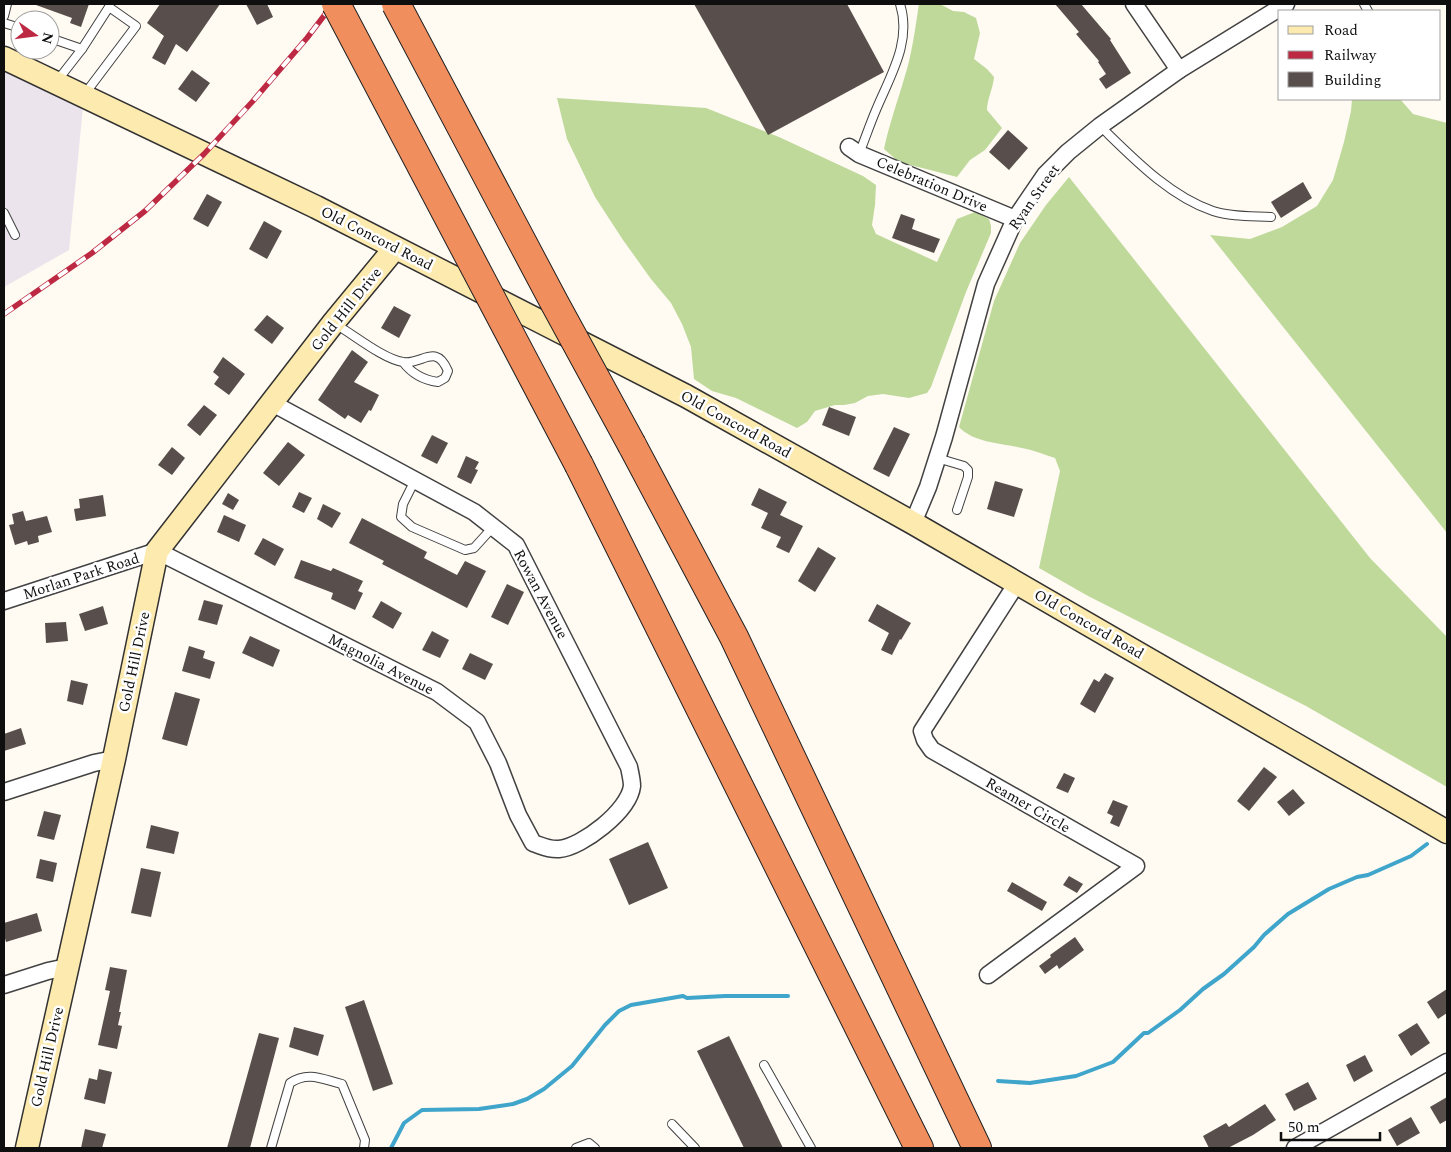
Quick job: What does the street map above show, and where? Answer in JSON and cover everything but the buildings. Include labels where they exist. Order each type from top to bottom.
[{"type":"highway","points":[[336,4],[579,465],[919,1148]]},
{"type":"highway","points":[[396,4],[734,637],[977,1148]]},
{"type":"main road","name":"Old Concord Road","points":[[4,58],[316,207],[686,396],[913,523],[1446,829]]},
{"type":"main road","name":"Gold Hill Drive","points":[[27,1148],[114,759],[157,551],[334,322],[395,248]]},
{"type":"street","points":[[1134,4],[1179,70]]},
{"type":"street","name":"Ryan Street","points":[[913,523],[928,487],[937,458],[986,284],[1016,219],[1046,175],[1068,152],[1100,126],[1179,70],[1286,4]]},
{"type":"street","name":"Celebration Drive","points":[[854,150],[1016,219]]},
{"type":"street","name":"Rowan Avenue","points":[[272,403],[474,512],[516,545],[629,767],[632,786],[625,803],[606,825],[585,838],[561,849],[550,850],[537,844]]},
{"type":"street","name":"Morlan Park Road","points":[[4,601],[157,551]]},
{"type":"street","name":"Magnolia Avenue","points":[[157,551],[436,692],[477,722],[498,763],[518,815],[533,843],[537,844]]},
{"type":"street","name":"Reamer Circle","points":[[988,974],[1136,866],[932,750],[924,740],[922,731],[1017,583]]},
{"type":"street","points":[[4,792],[114,759]]},
{"type":"street","points":[[4,985],[67,967]]},
{"type":"street","points":[[1295,1148],[1447,1062]]},
{"type":"lane","points":[[4,16],[7,4]]},
{"type":"lane","points":[[854,150],[896,66],[904,36],[900,4]]},
{"type":"lane","points":[[56,83],[82,49],[109,7],[136,26],[84,96]]},
{"type":"lane","points":[[60,41],[82,49]]},
{"type":"lane","points":[[1100,126],[1155,177],[1194,202],[1214,211],[1236,215],[1271,217]]},
{"type":"lane","points":[[4,213],[15,235]]},
{"type":"lane","points":[[334,322],[383,355],[403,362],[428,356],[438,356],[444,361],[448,371],[445,378],[438,382],[430,381],[409,370],[403,362]]},
{"type":"lane","points":[[937,458],[964,466],[968,470],[968,477],[957,510]]},
{"type":"lane","points":[[415,480],[403,504],[401,517],[412,527],[465,550],[474,548],[493,527]]},
{"type":"lane","points":[[764,1065],[811,1148]]},
{"type":"lane","points":[[271,1148],[290,1083],[307,1075],[342,1084],[365,1140],[364,1148]]},
{"type":"lane","points":[[672,1124],[695,1148]]},
{"type":"lane","points":[[576,1148],[589,1143],[595,1148]]},
{"type":"shaded area","points":[[4,71],[83,107],[69,250],[4,287]]},
{"type":"green space","points":[[919,4],[940,4],[953,11],[964,12],[976,18],[980,33],[974,59],[994,77],[987,110],[1002,128],[985,150],[970,160],[957,177],[899,162],[884,149],[909,61]]},
{"type":"green space","points":[[557,98],[706,108],[779,137],[863,176],[876,185],[872,225],[876,234],[937,262],[957,219],[975,212],[989,219],[991,233],[927,393],[909,398],[883,394],[868,396],[855,403],[835,405],[815,411],[807,422],[797,428],[736,398],[712,391],[694,379],[691,347],[682,324],[671,303],[623,240],[595,197],[567,139]]},
{"type":"green space","points":[[1352,100],[1401,100],[1413,114],[1447,123],[1447,533],[1210,235],[1250,239],[1282,227],[1317,206],[1333,180],[1351,111]]},
{"type":"green space","points":[[1069,177],[1370,558],[1447,637],[1447,787],[1306,706],[1088,596],[1039,568],[1060,471],[1055,458],[1027,449],[978,439],[959,427],[994,301],[1020,243],[1046,205]]},
{"type":"waterway","points":[[998,1081],[1030,1083],[1076,1076],[1113,1062],[1144,1033],[1148,1033],[1180,1010],[1203,989],[1224,974],[1288,914],[1329,889],[1357,877],[1368,875],[1411,856],[1427,844]]},
{"type":"waterway","points":[[391,1148],[404,1123],[422,1110],[479,1109],[513,1104],[527,1099],[544,1089],[572,1066],[605,1025],[619,1011],[631,1005],[683,996],[687,998],[788,996]]},
{"type":"railway","points":[[4,314],[92,253],[145,211],[204,154],[253,101],[307,38],[333,4]]}]
